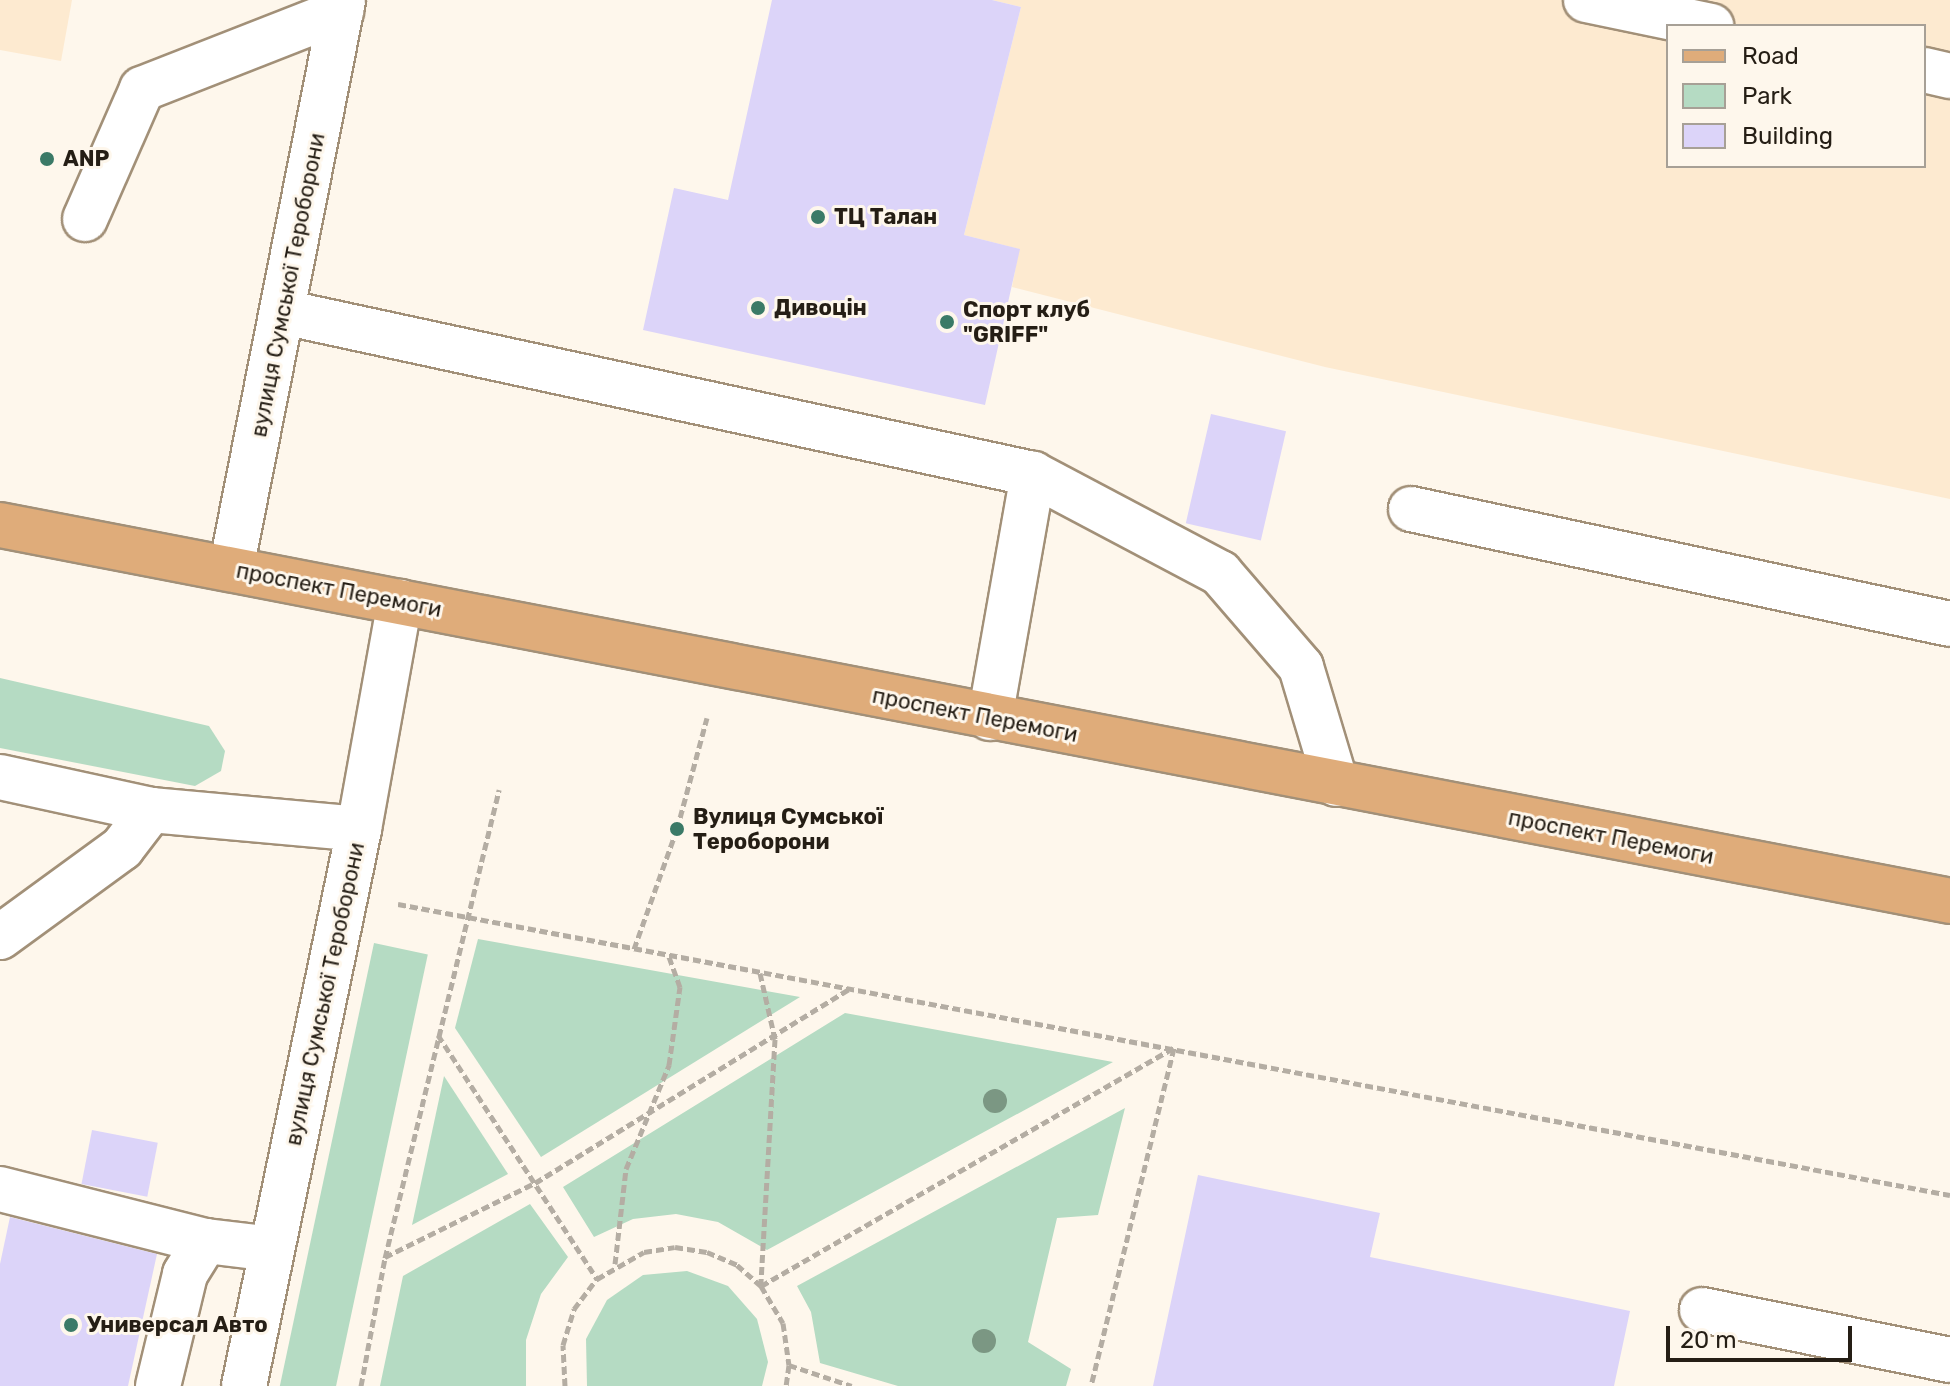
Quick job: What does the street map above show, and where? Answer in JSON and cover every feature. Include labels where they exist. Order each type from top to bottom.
[{"type":"main road","name":"проспект Перемоги","points":[[0,525],[720,667],[1950,901]]},
{"type":"street","points":[[1586,0],[1701,24]]},
{"type":"street","points":[[85,219],[142,89],[342,6]]},
{"type":"street","name":"вулиця Сумської Тероборони","points":[[231,569],[342,6]]},
{"type":"street","points":[[1926,70],[1950,76]]},
{"type":"street","points":[[283,312],[1033,474],[1220,573],[1301,667],[1336,784]]},
{"type":"street","points":[[990,718],[1033,474]]},
{"type":"street","points":[[1411,509],[1950,624]]},
{"type":"street","name":"вулиця Сумської Тероборони","points":[[244,1386],[359,829],[400,602]]},
{"type":"street","points":[[0,777],[151,810],[359,829]]},
{"type":"street","points":[[0,937],[122,848],[151,810]]},
{"type":"street","points":[[0,1189],[206,1241],[272,1249]]},
{"type":"street","points":[[158,1386],[185,1274],[206,1241]]},
{"type":"street","points":[[1702,1310],[1950,1360]]},
{"type":"path","points":[[634,949],[677,829],[720,667]]},
{"type":"path","points":[[361,1386],[385,1258],[464,917],[499,790]]},
{"type":"path","points":[[345,893],[1950,1195]]},
{"type":"path","points":[[615,1265],[626,1169],[669,1065],[680,987],[669,956]]},
{"type":"path","points":[[760,972],[775,1039],[761,1286]]},
{"type":"path","points":[[385,1258],[535,1183],[650,1110],[775,1039],[849,989]]},
{"type":"path","points":[[437,1034],[597,1279]]},
{"type":"path","points":[[761,1286],[1174,1048]]},
{"type":"path","points":[[1091,1386],[1174,1048]]},
{"type":"path","points":[[565,1386],[566,1333],[574,1309],[597,1279],[615,1265],[644,1252],[675,1247],[707,1252],[737,1265],[761,1286],[783,1323],[789,1365],[786,1386]]},
{"type":"path","points":[[789,1365],[852,1386]]},
{"type":"shaded area","points":[[0,0],[72,0],[61,61],[0,50]]},
{"type":"shaded area","points":[[992,0],[1950,0],[1950,499],[1325,367],[1012,287],[1019,249],[964,235],[1021,7]]},
{"type":"green space","points":[[0,678],[209,726],[225,751],[221,771],[195,786],[0,748]]},
{"type":"green space","points":[[478,939],[800,997],[541,1157],[455,1028]]},
{"type":"green space","points":[[374,943],[428,954],[336,1386],[280,1386]]},
{"type":"green space","points":[[845,1013],[1113,1062],[767,1250],[718,1222],[676,1214],[633,1219],[594,1237],[563,1187]]},
{"type":"green space","points":[[444,1076],[508,1174],[412,1225]]},
{"type":"green space","points":[[1125,1108],[1098,1215],[1057,1218],[1028,1342],[1071,1369],[1066,1386],[898,1386],[820,1363],[811,1312],[797,1286]]},
{"type":"green space","points":[[530,1204],[568,1257],[541,1294],[526,1340],[526,1386],[380,1386],[403,1276]]},
{"type":"green space","points":[[687,1271],[728,1286],[757,1319],[768,1362],[762,1386],[587,1386],[586,1339],[607,1300],[643,1275]]},
{"type":"building","name":"ТЦ Талан","points":[[772,0],[992,0],[1021,7],[964,235],[1020,249],[985,405],[643,330],[674,188],[728,200]]},
{"type":"building","points":[[1211,414],[1286,431],[1261,540],[1186,523]]},
{"type":"building","points":[[92,1130],[158,1143],[147,1197],[82,1184]]},
{"type":"building","points":[[1198,1175],[1380,1213],[1370,1257],[1630,1311],[1614,1386],[1153,1386]]},
{"type":"building","name":"Универсал Авто","points":[[10,1217],[157,1254],[128,1386],[0,1386],[0,1264]]},
{"type":"place","name":"ANP","points":[[47,159]]},
{"type":"place","name":"ТЦ Талан","points":[[818,217]]},
{"type":"place","name":"Дивоцін","points":[[758,308]]},
{"type":"place","name":"Спорт клуб \"GRIFF\"","points":[[947,322]]},
{"type":"place","name":"Вулиця Сумської Тероборони","points":[[677,829]]},
{"type":"place","name":"Универсал Авто","points":[[71,1325]]}]
